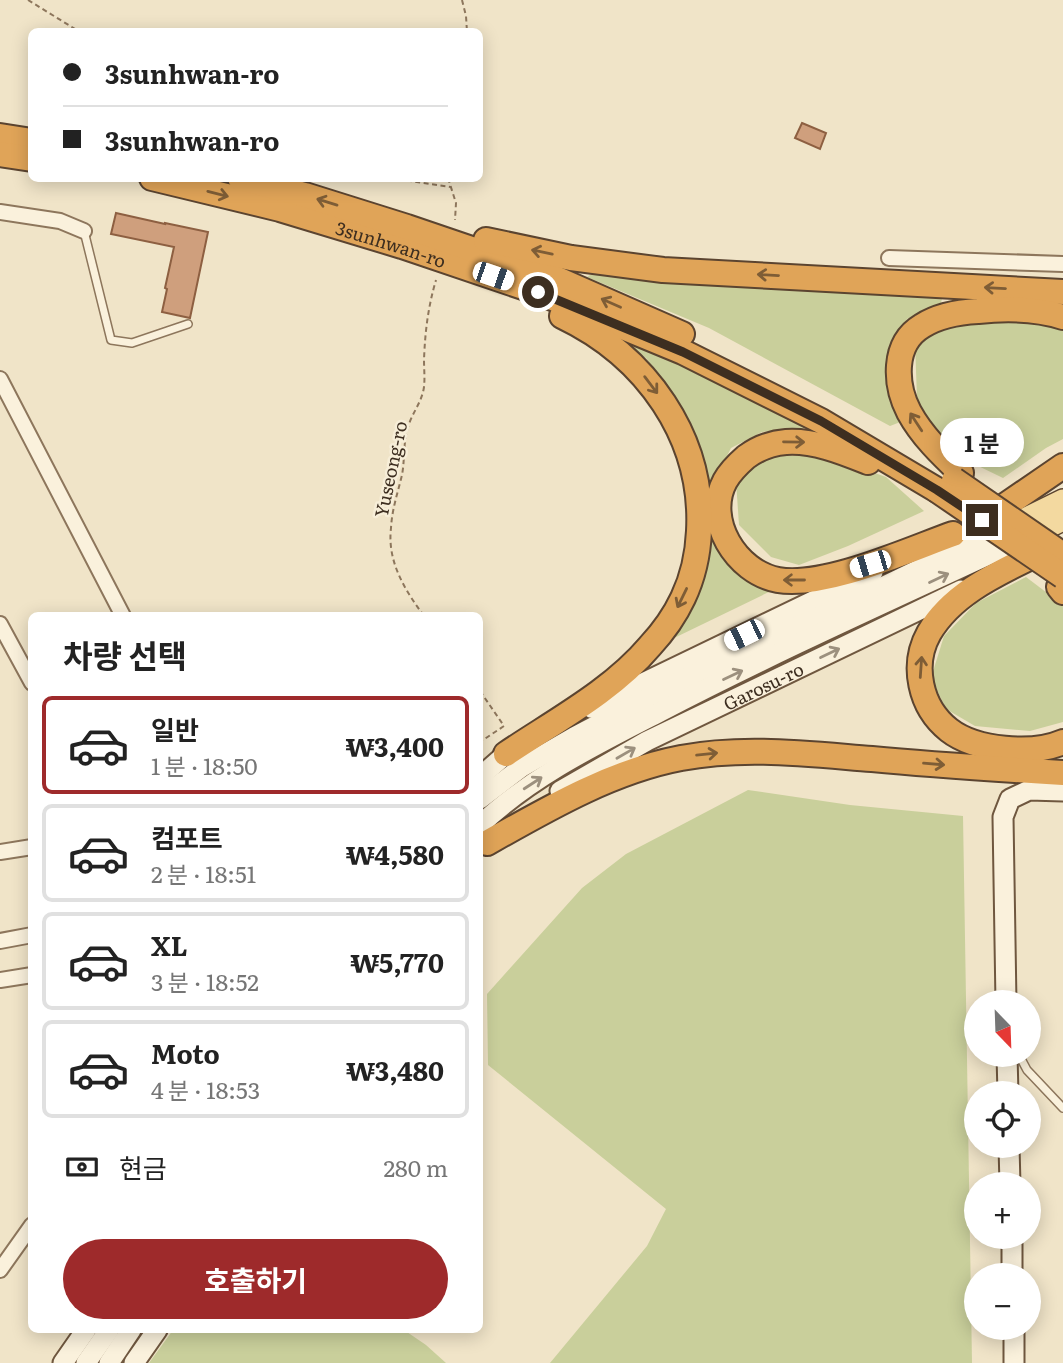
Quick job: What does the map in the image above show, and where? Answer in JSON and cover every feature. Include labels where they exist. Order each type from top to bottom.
[{"type":"highway","points":[[0,136],[28,140]]},
{"type":"highway","points":[[0,153],[28,158]]},
{"type":"highway","name":"3sunhwan-ro","points":[[168,182],[279,209],[402,246],[538,292],[683,352],[821,421],[951,481]]},
{"type":"highway","name":"3sunhwan-ro","points":[[255,182],[304,195],[548,275],[690,337],[829,407],[951,481]]},
{"type":"highway","points":[[360,213],[571,258],[634,267],[1063,292]]},
{"type":"highway","points":[[402,246],[567,319],[624,356],[650,384],[673,416],[689,453],[695,477],[700,512],[696,560],[684,597],[667,625],[620,676],[506,754]]},
{"type":"highway","points":[[951,481],[943,457],[912,418],[904,400],[899,368],[906,342],[919,327],[956,313],[1014,309],[1046,312],[1063,317]]},
{"type":"highway","points":[[953,534],[832,575],[808,580],[778,580],[757,572],[742,561],[726,538],[719,517],[721,491],[734,468],[756,451],[783,442],[806,442],[951,481],[1031,537],[1061,585]]},
{"type":"highway","points":[[1063,466],[1031,537],[942,616],[925,643],[919,669],[926,698],[935,715],[950,730],[962,737],[988,745],[1026,750],[1050,747],[1063,742]]},
{"type":"highway","points":[[483,842],[606,782],[669,761],[705,754],[766,751],[1063,773]]},
{"type":"main road","points":[[483,774],[506,754],[599,704],[953,534],[1031,537],[1063,481]]},
{"type":"main road","name":"Garosu-ro","points":[[483,797],[522,767],[700,671],[847,604],[1031,537],[1063,500]]},
{"type":"main road","name":"Garosu-ro","points":[[483,842],[552,795],[647,741],[1063,520]]},
{"type":"main road","points":[[1006,990],[1003,817],[1010,799],[1029,790],[1063,791]]},
{"type":"main road","points":[[63,1363],[84,1333]]},
{"type":"main road","points":[[86,1363],[107,1333]]},
{"type":"main road","points":[[108,1363],[129,1333]]},
{"type":"main road","points":[[135,1363],[155,1333]]},
{"type":"main road","points":[[1014,1340],[1014,1363]]},
{"type":"street","points":[[0,212],[52,219],[84,230]]},
{"type":"street","points":[[889,258],[1063,264]]},
{"type":"street","points":[[0,379],[121,612]]},
{"type":"street","points":[[0,624],[28,676]]},
{"type":"street","points":[[0,852],[28,848]]},
{"type":"street","points":[[0,942],[28,936]]},
{"type":"street","points":[[0,980],[28,976]]},
{"type":"street","points":[[0,1270],[28,1232]]},
{"type":"lane","points":[[84,230],[111,340],[132,343],[188,324]]},
{"type":"lane","points":[[1026,1068],[1063,1108]]},
{"type":"path","points":[[28,0],[74,28]]},
{"type":"path","points":[[462,0],[467,28]]},
{"type":"path","points":[[417,182],[451,187]]},
{"type":"path","points":[[449,182],[456,203],[455,220]]},
{"type":"path","name":"Yuseong-ro","points":[[421,612],[401,583],[392,557],[390,530],[402,473],[404,444],[424,387],[428,306],[436,280]]},
{"type":"path","points":[[483,695],[504,726],[483,739]]},
{"type":"green space","points":[[598,270],[943,294],[941,303],[907,319],[893,343],[903,421],[890,426],[709,328],[587,277]]},
{"type":"green space","points":[[982,318],[1063,328],[1063,439],[1003,478],[970,462],[933,428],[917,398],[915,343],[944,325]]},
{"type":"green space","points":[[628,338],[810,427],[762,432],[731,448],[717,476],[713,509],[771,591],[670,640],[706,499],[692,425],[646,358],[619,344]]},
{"type":"green space","points":[[779,455],[830,457],[886,477],[924,511],[799,565],[771,557],[739,525],[736,481],[754,462]]},
{"type":"green space","points":[[1026,577],[1063,605],[1063,722],[1030,731],[975,726],[946,709],[931,678],[944,636],[976,603]]},
{"type":"green space","points":[[748,790],[850,805],[963,816],[966,990],[964,1068],[967,1068],[967,1081],[964,1081],[964,1158],[969,1158],[969,1172],[964,1172],[964,1249],[970,1249],[970,1263],[964,1263],[964,1340],[972,1340],[972,1363],[550,1363],[647,1246],[666,1209],[488,1065],[487,994],[582,888],[626,854]]},
{"type":"green space","points":[[171,1333],[408,1333],[446,1363],[149,1363]]},
{"type":"building","points":[[802,123],[826,133],[820,149],[795,138]]},
{"type":"building","points":[[116,213],[208,232],[190,318],[162,312],[174,247],[111,234]]},
{"type":"route","points":[[538,292],[683,352],[821,421],[982,520]]}]
